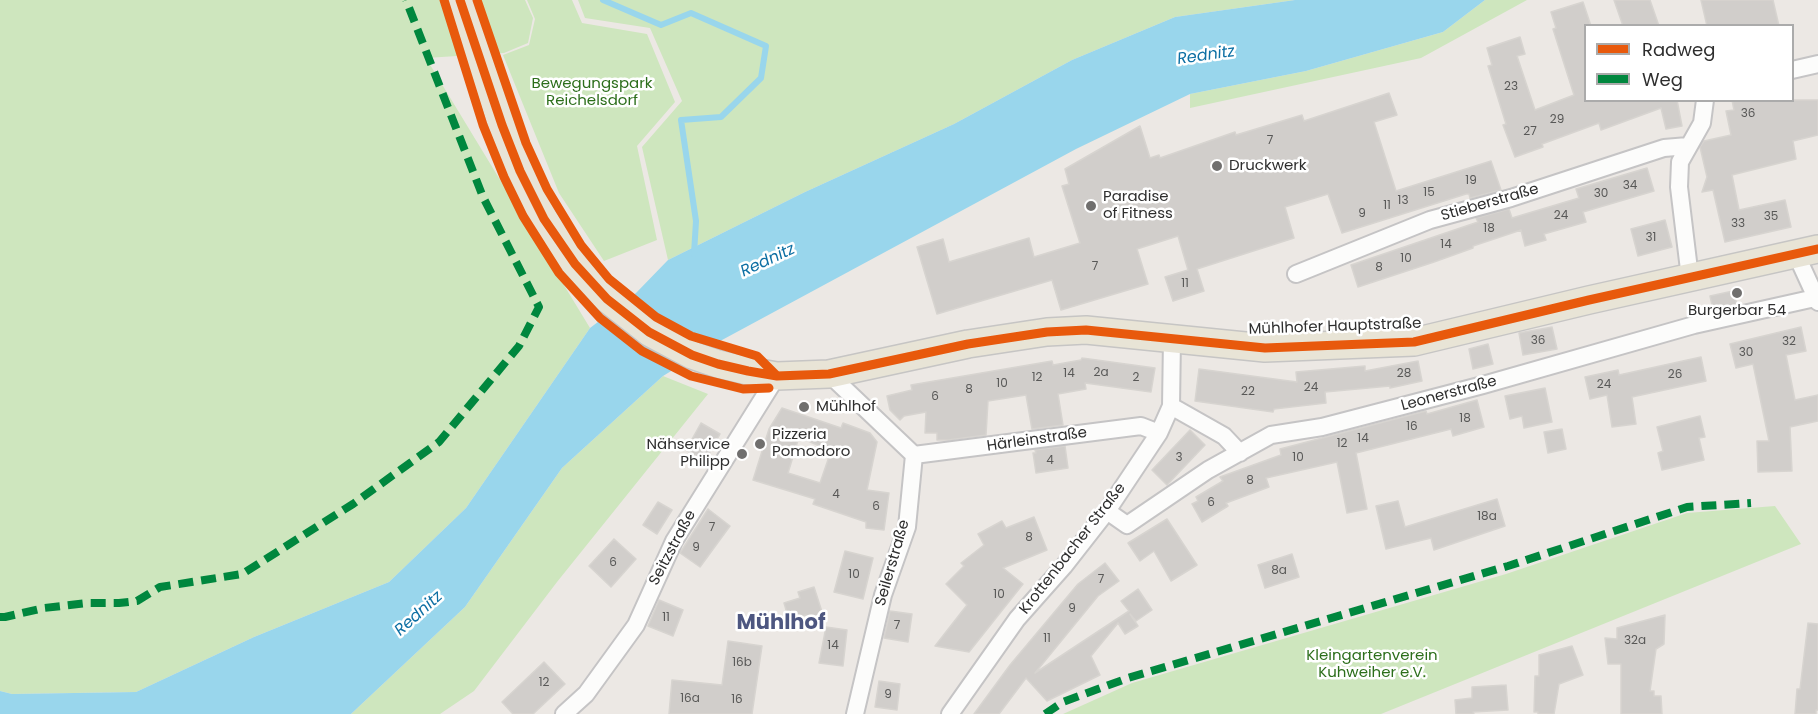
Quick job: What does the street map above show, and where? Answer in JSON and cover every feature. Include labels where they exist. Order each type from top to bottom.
[{"type":"main road","name":"Mühlhofer Hauptstraße","points":[[460,0],[511,149],[533,198],[556,238],[580,270],[607,299],[649,332],[692,355],[748,371],[777,376],[830,374],[968,345],[1047,332],[1086,330],[1265,348],[1414,342],[1807,252]]},
{"type":"street","points":[[1794,70],[1818,64]]},
{"type":"street","points":[[1690,278],[1679,187],[1680,162],[1702,123],[1705,102]]},
{"type":"street","name":"Stieberstraße","points":[[1296,274],[1430,220],[1511,198],[1664,148],[1688,146]]},
{"type":"street","points":[[1807,252],[1816,300]]},
{"type":"street","name":"Leonerstraße","points":[[1107,511],[1127,525],[1208,470],[1271,435],[1322,427],[1483,385],[1706,322],[1816,300]]},
{"type":"street","name":"Krottenbacher Straße","points":[[950,714],[1017,619],[1064,566],[1107,511],[1159,433],[1172,406],[1172,339]]},
{"type":"street","points":[[830,374],[914,455]]},
{"type":"street","name":"Seitzstraße","points":[[564,714],[586,694],[636,625],[674,541],[777,376]]},
{"type":"street","points":[[1172,406],[1224,436],[1240,453]]},
{"type":"street","name":"Härleinstraße","points":[[914,455],[1141,426],[1159,433]]},
{"type":"street","name":"Seilerstraße","points":[[855,714],[883,594],[907,527],[914,455]]},
{"type":"green space","points":[[0,0],[525,0],[533,18],[528,43],[504,53],[426,58],[590,328],[466,508],[389,582],[254,637],[136,692],[12,694],[0,691]]},
{"type":"green space","name":"Bewegungspark Reichelsdorf","points":[[527,0],[572,0],[582,23],[647,34],[675,102],[637,146],[657,240],[604,261],[559,193],[503,55],[529,45],[535,19]]},
{"type":"green space","points":[[578,0],[1295,0],[1175,17],[1072,60],[954,124],[805,192],[668,260],[642,147],[682,101],[650,28],[585,18]]},
{"type":"green space","points":[[1485,0],[1527,0],[1421,58],[1190,108],[1190,94],[1306,71],[1443,32]]},
{"type":"green space","points":[[663,376],[708,394],[557,582],[474,691],[440,714],[351,714],[465,607],[562,468]]},
{"type":"green space","name":"Kleingartenverein Kuhweiher e.V.","points":[[1775,506],[1801,544],[1381,714],[1063,714],[1132,683],[1506,574],[1687,513]]},
{"type":"water","name":"Rednitz","points":[[1295,0],[1485,0],[1443,32],[1306,71],[1190,94],[1076,149],[722,340],[663,376],[562,468],[465,607],[351,714],[0,714],[0,691],[12,694],[136,692],[254,637],[389,582],[466,508],[590,328],[636,293],[668,260],[805,192],[954,124],[1072,60],[1175,17]]},
{"type":"building","points":[[1614,0],[1650,0],[1658,24],[1622,24]]},
{"type":"building","points":[[1701,0],[1773,0],[1779,24],[1707,24]]},
{"type":"building","points":[[1583,2],[1590,24],[1584,24],[1584,102],[1677,102],[1682,126],[1666,129],[1661,108],[1601,130],[1599,123],[1542,144],[1543,147],[1515,157],[1503,125],[1506,124],[1488,66],[1492,65],[1487,48],[1520,37],[1525,54],[1517,56],[1535,110],[1574,95],[1553,29],[1556,28],[1551,12]]},
{"type":"building","points":[[1389,93],[1397,115],[1374,122],[1396,191],[1491,161],[1501,190],[1470,198],[1469,194],[1466,194],[1342,233],[1328,194],[1285,207],[1294,238],[1197,269],[1204,291],[1173,301],[1165,277],[1188,270],[1178,236],[1137,249],[1148,284],[1061,310],[1052,280],[937,314],[917,247],[943,239],[949,262],[1029,238],[1034,257],[1080,243],[1062,186],[1069,184],[1065,169],[1140,126],[1150,158],[1159,155],[1160,158],[1235,132],[1236,135],[1302,115],[1304,121]]},
{"type":"building","points":[[1818,100],[1818,135],[1793,141],[1796,159],[1732,175],[1739,210],[1785,200],[1791,227],[1725,242],[1713,190],[1702,192],[1707,177],[1700,147],[1704,141],[1731,135],[1726,111],[1734,110],[1732,102]]},
{"type":"building","points":[[1647,168],[1654,191],[1583,212],[1586,222],[1544,234],[1546,240],[1525,246],[1521,230],[1358,287],[1351,265],[1478,222],[1476,218],[1509,209],[1512,218],[1579,198],[1576,189]]},
{"type":"building","points":[[1665,220],[1672,247],[1638,256],[1631,229]]},
{"type":"building","points":[[1733,291],[1737,305],[1713,310],[1710,296]]},
{"type":"building","points":[[1552,327],[1557,349],[1523,355],[1519,333]]},
{"type":"building","points":[[1801,327],[1806,351],[1786,355],[1795,400],[1818,395],[1818,421],[1790,427],[1792,471],[1758,472],[1757,441],[1769,441],[1753,364],[1736,368],[1730,344]]},
{"type":"building","points":[[1488,344],[1493,364],[1473,369],[1469,349]]},
{"type":"building","points":[[1701,357],[1706,381],[1632,397],[1636,424],[1612,427],[1607,395],[1590,399],[1585,377],[1618,370],[1619,375]]},
{"type":"building","points":[[1082,358],[1155,368],[1151,392],[1085,383],[1086,389],[1058,394],[1063,425],[1032,429],[1026,395],[988,401],[986,435],[948,440],[937,440],[937,433],[925,433],[926,412],[904,416],[900,420],[890,410],[887,396],[912,390],[911,385],[1052,361],[1053,365]]},
{"type":"building","points":[[1418,361],[1422,381],[1390,388],[1390,386],[1325,392],[1326,403],[1274,409],[1273,412],[1195,401],[1199,369],[1297,382],[1296,372],[1365,366],[1365,371]]},
{"type":"building","points":[[1545,388],[1552,422],[1524,428],[1522,416],[1510,419],[1505,396]]},
{"type":"building","points":[[1477,400],[1484,427],[1453,436],[1451,429],[1356,453],[1367,509],[1347,513],[1337,462],[1266,478],[1269,487],[1226,503],[1228,506],[1202,522],[1192,504],[1198,501],[1196,497],[1223,481],[1220,477],[1281,455],[1280,449]]},
{"type":"building","points":[[782,408],[841,428],[843,423],[870,433],[877,442],[867,490],[889,493],[884,530],[866,528],[866,522],[813,504],[815,499],[753,480],[769,429]],"holes":[[[799,437],[831,451],[820,483],[788,473]]]},
{"type":"building","points":[[1700,416],[1705,437],[1699,438],[1704,460],[1662,470],[1658,453],[1663,451],[1657,427]]},
{"type":"building","points":[[701,423],[720,434],[705,461],[686,450]]},
{"type":"building","points":[[1562,429],[1566,449],[1548,453],[1544,432]]},
{"type":"building","points":[[1190,430],[1205,445],[1167,485],[1152,470]]},
{"type":"building","points":[[1065,446],[1068,468],[1036,473],[1033,453],[1036,453],[1035,450]]},
{"type":"building","points":[[1497,499],[1505,526],[1434,550],[1431,538],[1386,549],[1376,506],[1398,501],[1405,527]]},
{"type":"building","points":[[658,502],[672,510],[657,534],[643,525]]},
{"type":"building","points":[[708,509],[730,526],[700,567],[680,553]]},
{"type":"building","points":[[1034,517],[1047,550],[1003,568],[1023,584],[969,652],[935,646],[967,605],[946,584],[964,566],[961,563],[984,545],[978,534],[1002,521],[1006,528]]},
{"type":"building","points":[[1167,519],[1197,565],[1171,581],[1154,551],[1140,561],[1128,543]]},
{"type":"building","points":[[614,539],[636,559],[611,587],[589,566]]},
{"type":"building","points":[[845,551],[873,558],[863,599],[834,592]]},
{"type":"building","points":[[1292,554],[1299,577],[1265,588],[1258,565]]},
{"type":"building","points":[[1105,563],[1119,581],[1098,596],[1035,673],[1129,611],[1121,601],[1138,589],[1152,610],[1136,621],[1130,614],[1138,626],[1125,634],[1118,623],[1091,656],[1100,675],[1047,701],[1026,678],[999,714],[974,714],[1010,665],[1078,584]]},
{"type":"building","points":[[814,587],[824,618],[808,623],[806,615],[789,620],[784,603],[800,598],[798,592]]},
{"type":"building","points":[[659,600],[683,610],[673,636],[648,626]]},
{"type":"building","points":[[890,611],[912,614],[908,642],[884,638]]},
{"type":"building","points":[[1665,615],[1664,644],[1656,649],[1650,691],[1654,691],[1654,696],[1661,696],[1662,714],[1621,714],[1621,664],[1608,664],[1605,638],[1617,639],[1617,628]]},
{"type":"building","points":[[1808,623],[1818,624],[1818,710],[1816,714],[1795,714],[1797,689],[1800,689]]},
{"type":"building","points":[[826,627],[847,630],[843,666],[819,663]]},
{"type":"building","points":[[728,641],[762,646],[752,714],[669,714],[672,680],[722,685]]},
{"type":"building","points":[[1572,646],[1583,675],[1559,684],[1554,714],[1534,712],[1535,676],[1539,676],[1539,655]]},
{"type":"building","points":[[544,662],[565,684],[533,714],[513,714],[502,702]]},
{"type":"building","points":[[879,681],[900,684],[897,710],[875,707]]},
{"type":"building","points":[[1506,685],[1508,710],[1456,714],[1455,700],[1472,698],[1472,687]]},
{"type":"waterway","points":[[603,0],[661,25],[691,13],[766,46],[761,78],[721,117],[681,120],[696,221],[694,254]]},
{"type":"marked path","points":[[0,617],[44,608],[137,601],[160,587],[242,574],[353,504],[439,442],[519,346],[539,307],[483,197],[406,0]]},
{"type":"marked path","points":[[1045,714],[1063,702],[1128,678],[1508,566],[1687,507],[1751,503]]},
{"type":"cycle path","points":[[444,0],[483,125],[504,177],[523,216],[559,273],[600,318],[642,351],[691,376],[743,389],[769,388]]},
{"type":"cycle path","points":[[460,0],[520,171],[544,219],[575,264],[607,299],[649,332],[692,355],[748,371],[777,376],[829,374],[968,344],[1047,332],[1086,330],[1265,348],[1414,342],[1818,249]]},
{"type":"cycle path","points":[[477,0],[526,143],[547,189],[581,245],[609,279],[656,317],[691,336],[757,356],[777,376]]},
{"type":"place","name":"Druckwerk","points":[[1217,166]]},
{"type":"place","name":"Paradise of Fitness","points":[[1091,206]]},
{"type":"place","name":"Burgerbar 54","points":[[1737,293]]},
{"type":"place","name":"Mühlhof","points":[[804,407]]},
{"type":"place","name":"Pizzeria Pomodoro","points":[[760,444]]},
{"type":"place","name":"Nähservice Philipp","points":[[742,454]]},
{"type":"district","name":"Mühlhof","points":[[781,624]]}]
